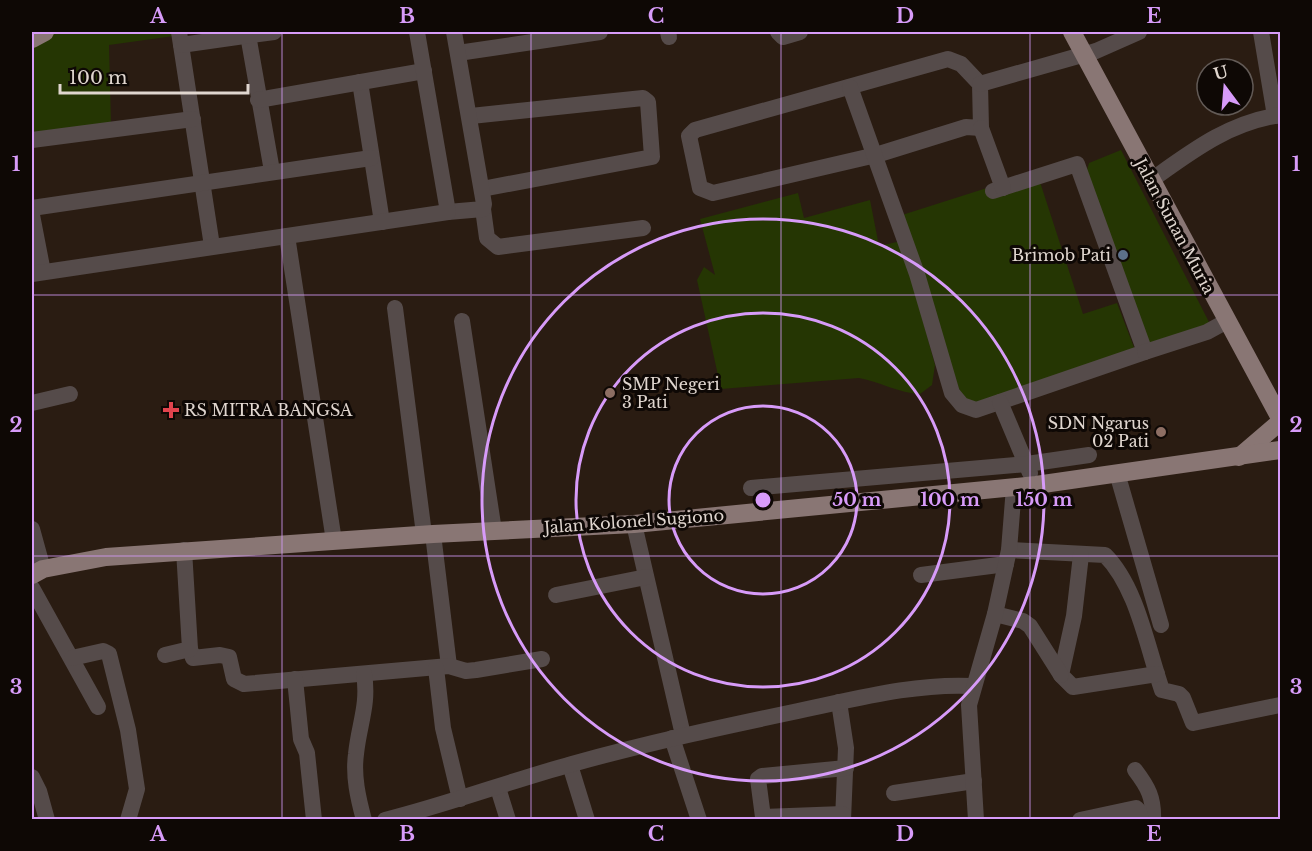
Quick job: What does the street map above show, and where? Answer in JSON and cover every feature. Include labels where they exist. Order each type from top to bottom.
[{"type":"main road","points":[[32,39],[45,32]]},
{"type":"main road","name":"Jalan Sunan Muria","points":[[1072,32],[1150,181],[1281,420]]},
{"type":"main road","points":[[1237,458],[1281,420]]},
{"type":"main road","name":"Jalan Kolonel Sugiono","points":[[37,572],[86,559],[184,550],[428,534],[634,524],[1036,485],[1281,450]]},
{"type":"street","points":[[212,246],[180,38],[274,32]]},
{"type":"street","points":[[417,32],[448,212]]},
{"type":"street","points":[[454,32],[471,116],[488,238],[498,247],[643,228]]},
{"type":"street","points":[[458,53],[600,32]]},
{"type":"street","points":[[778,32],[783,37],[800,32]]},
{"type":"street","points":[[980,84],[1084,54],[1114,44],[1139,32]]},
{"type":"street","points":[[1150,181],[1210,138],[1242,125],[1278,116],[1260,32]]},
{"type":"street","points":[[248,35],[272,171]]},
{"type":"street","points":[[981,128],[966,127],[876,155],[713,193],[700,188],[690,133],[948,59],[961,64],[980,84],[981,128],[998,189],[1077,164],[1145,352]]},
{"type":"street","points":[[258,99],[424,71]]},
{"type":"street","points":[[360,82],[382,222]]},
{"type":"street","points":[[850,87],[876,155],[935,329],[952,393],[962,405],[976,410],[1207,332],[1227,321]]},
{"type":"street","points":[[471,116],[644,98],[648,102],[653,153],[648,159],[482,189]]},
{"type":"street","points":[[32,140],[193,119]]},
{"type":"street","points":[[32,208],[371,158]]},
{"type":"street","points":[[32,215],[37,273],[448,212],[483,209]]},
{"type":"street","points":[[287,236],[334,541]]},
{"type":"street","points":[[395,308],[428,534],[442,667],[444,738],[460,799]]},
{"type":"street","points":[[462,321],[494,531]]},
{"type":"street","points":[[32,403],[70,394]]},
{"type":"street","points":[[1000,402],[1036,485]]},
{"type":"street","points":[[751,488],[1027,464],[1089,455]]},
{"type":"street","points":[[1117,473],[1161,625]]},
{"type":"street","points":[[976,819],[969,705],[995,614],[1007,557],[1014,487]]},
{"type":"street","points":[[634,524],[678,736],[699,819]]},
{"type":"street","points":[[32,529],[37,572]]},
{"type":"street","points":[[184,550],[190,649],[193,658],[220,655],[229,657],[234,679],[244,684],[442,667],[476,670],[542,659]]},
{"type":"street","points":[[921,574],[1007,557],[1101,553],[1113,564],[1134,603],[1162,690],[1179,694],[1183,698],[1189,717],[1196,724],[1281,705]]},
{"type":"street","points":[[1061,675],[1074,616],[1081,555]]},
{"type":"street","points":[[556,595],[646,577]]},
{"type":"street","points":[[32,588],[98,706]]},
{"type":"street","points":[[995,614],[1023,621],[1030,626],[1061,675],[1073,687],[1157,674]]},
{"type":"street","points":[[165,655],[190,649]]},
{"type":"street","points":[[72,658],[103,651],[109,654],[114,668],[132,749],[137,789],[128,819]]},
{"type":"street","points":[[364,674],[368,700],[356,754],[356,780],[364,819]]},
{"type":"street","points":[[295,679],[314,819]]},
{"type":"street","points":[[385,819],[418,816],[460,799],[570,765],[678,736],[902,690],[948,684],[973,686]]},
{"type":"street","points":[[839,702],[846,748],[846,768],[843,817],[763,817],[758,779],[762,776],[846,768]]},
{"type":"street","points":[[570,765],[587,819]]},
{"type":"street","points":[[1135,770],[1149,788],[1154,804],[1153,819]]},
{"type":"street","points":[[32,777],[39,791],[47,819]]},
{"type":"street","points":[[894,793],[974,781]]},
{"type":"street","points":[[498,788],[508,819]]},
{"type":"street","points":[[1080,819],[1136,808],[1141,819]]},
{"type":"green space","points":[[56,32],[173,32],[174,36],[109,45],[111,125],[32,135],[32,45]]},
{"type":"green space","points":[[1121,150],[1210,324],[1148,346],[1087,170],[1089,163]]},
{"type":"green space","points":[[1040,182],[1083,314],[1117,303],[1135,350],[978,404],[966,400],[959,389],[902,215],[990,187]]},
{"type":"green space","points":[[798,193],[804,218],[870,200],[879,246],[901,241],[935,365],[932,385],[920,394],[905,392],[859,378],[721,389],[697,280],[704,267],[715,275],[700,219]]},
{"type":"place","name":"Brimob Pati","points":[[1123,255]]},
{"type":"place","name":"SMP Negeri 3 Pati","points":[[610,393]]},
{"type":"place","name":"RS MITRA BANGSA","points":[[171,410]]},
{"type":"place","name":"SDN Ngarus 02 Pati","points":[[1161,432]]}]
